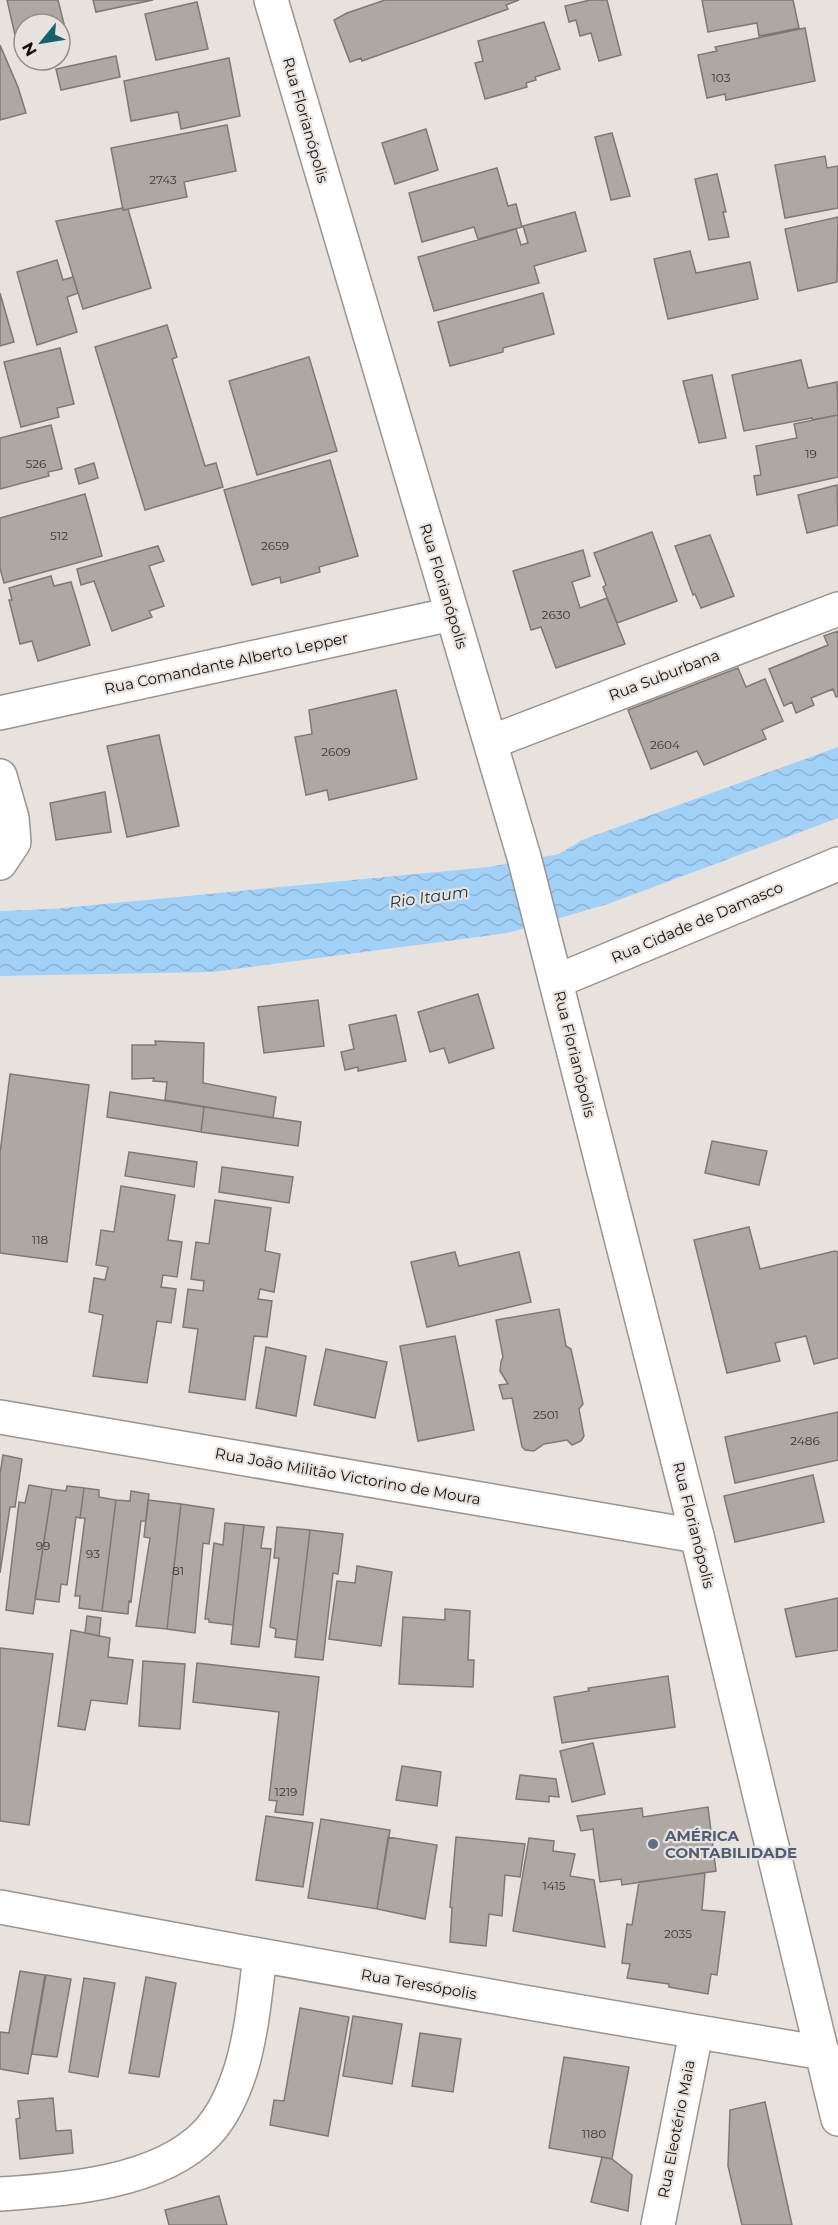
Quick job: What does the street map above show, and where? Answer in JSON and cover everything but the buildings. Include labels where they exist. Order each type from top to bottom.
[{"type":"street","name":"Rua Florianópolis","points":[[271,0],[542,924],[831,2054],[838,2119]]},
{"type":"street","name":"Rua Suburbana","points":[[490,742],[838,609]]},
{"type":"street","name":"Rua Comandante Alberto Lepper","points":[[0,713],[452,614]]},
{"type":"street","points":[[0,777],[12,818],[14,842],[0,863]]},
{"type":"street","name":"Rua Cidade de Damasco","points":[[557,981],[838,864]]},
{"type":"street","name":"Rua João Militão Victorino de Moura","points":[[0,1417],[697,1536]]},
{"type":"street","name":"Rua Teresópolis","points":[[0,1907],[260,1956],[696,2033],[831,2054]]},
{"type":"street","points":[[0,2194],[51,2191],[114,2180],[157,2166],[187,2149],[207,2134],[220,2115],[241,2069],[253,2012],[260,1956]]},
{"type":"street","name":"Rua Eleotério Maia","points":[[657,2225],[696,2033]]},
{"type":"water","name":"Rio Itaum","points":[[838,747],[838,818],[608,904],[508,933],[212,972],[0,976],[0,911],[52,909],[489,867],[559,854],[582,840]]},
{"type":"place","name":"AMÉRICA CONTABILIDADE","points":[[653,1844]]}]
